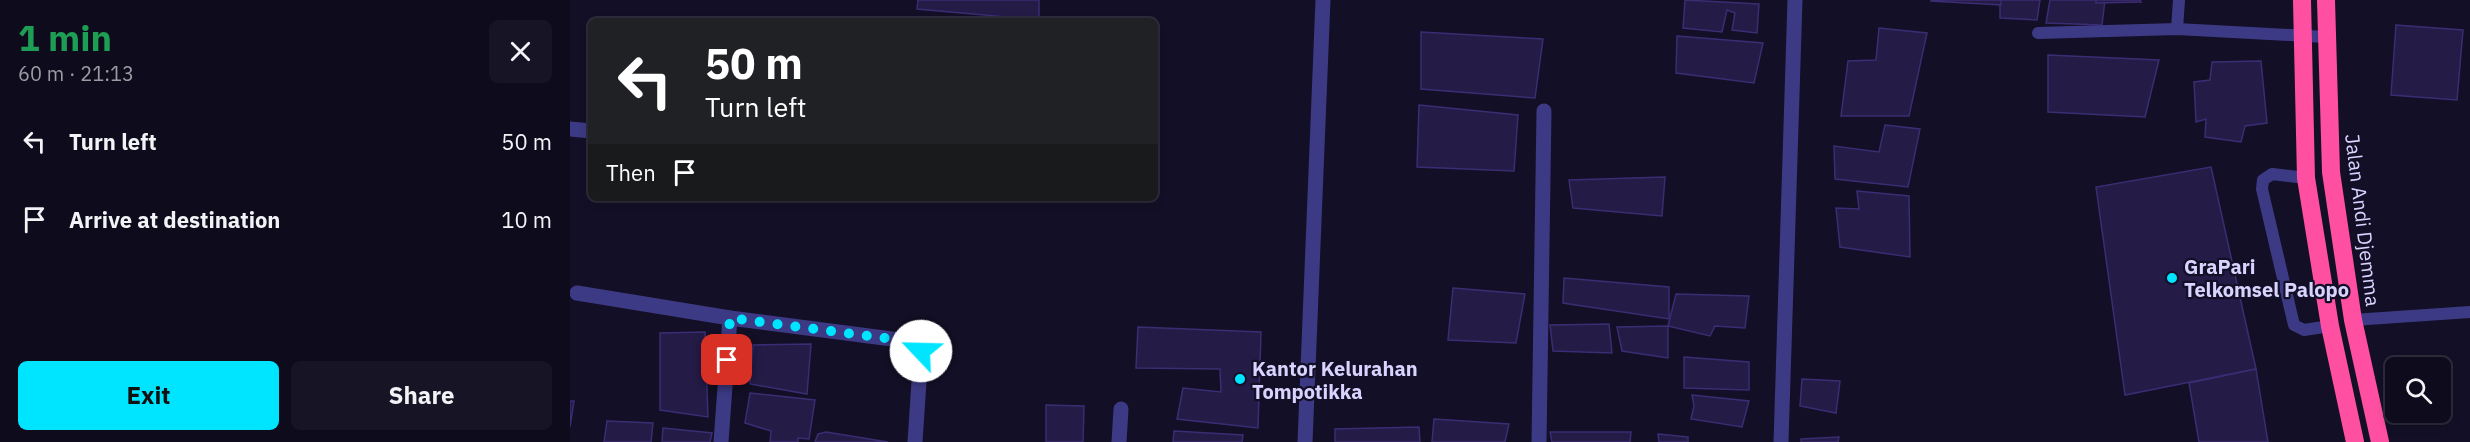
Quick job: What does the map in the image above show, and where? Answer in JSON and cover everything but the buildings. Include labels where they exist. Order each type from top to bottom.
[{"type":"highway","points":[[2302,0],[2306,178],[2330,326],[2355,442]]},
{"type":"highway","name":"Jalan Andi Djemma","points":[[2326,0],[2331,172],[2353,320],[2380,442]]},
{"type":"street","points":[[1305,442],[1323,0]]},
{"type":"street","points":[[1781,442],[1795,0]]},
{"type":"street","points":[[1539,442],[1544,111]]},
{"type":"street","points":[[570,129],[588,132]]},
{"type":"street","points":[[577,293],[730,318],[915,342],[921,351],[915,442]]},
{"type":"street","points":[[721,442],[730,318]]},
{"type":"street","points":[[1119,442],[1121,410]]},
{"type":"lane","points":[[2177,29],[2179,0]]},
{"type":"lane","points":[[2038,33],[2177,29],[2326,37]]},
{"type":"lane","points":[[2306,178],[2272,174],[2263,180],[2262,189],[2294,325],[2304,330],[2330,326]]},
{"type":"lane","points":[[2353,320],[2470,312]]},
{"type":"place","name":"GraPari Telkomsel Palopo","points":[[2172,278]]},
{"type":"place","name":"Kantor Kelurahan Tompotikka","points":[[1240,379]]},
{"type":"route","points":[[727,360],[730,318],[915,342],[920,346],[921,351]]}]
